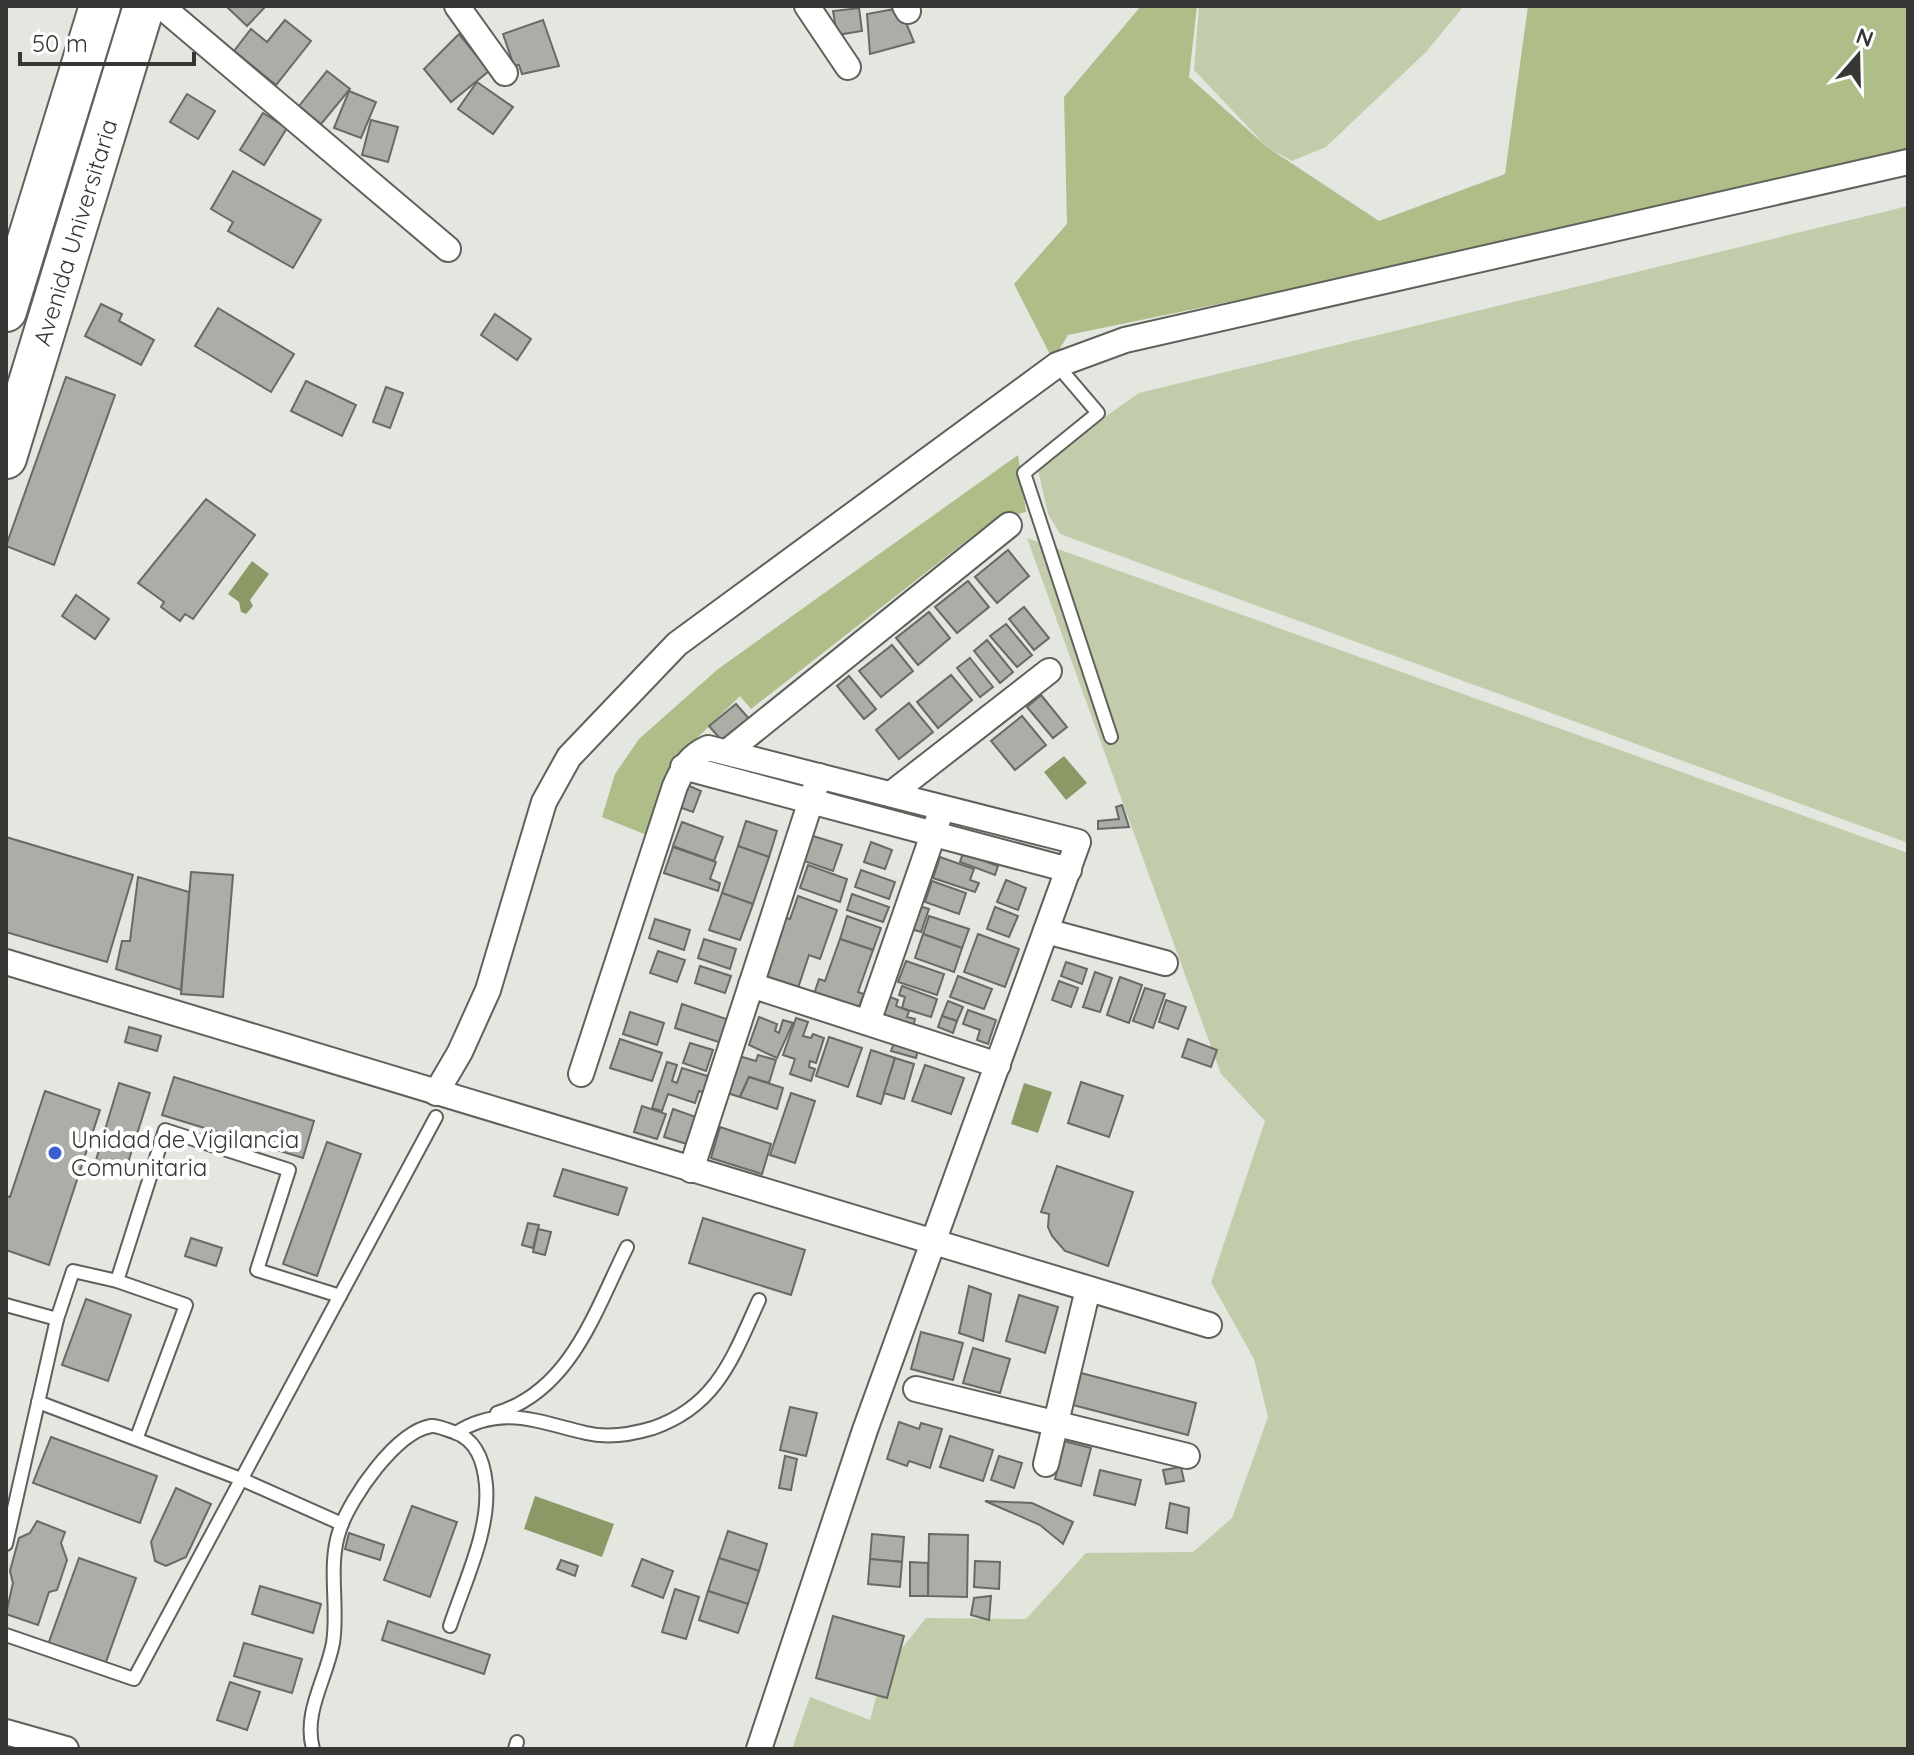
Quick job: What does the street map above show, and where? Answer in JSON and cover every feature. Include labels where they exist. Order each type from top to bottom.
[{"type":"main road","name":"Avenida Universitaria","points":[[6,311],[100,6]]},
{"type":"main road","name":"Avenida Universitaria","points":[[6,458],[144,6]]},
{"type":"street","points":[[161,6],[448,249]]},
{"type":"street","points":[[457,6],[505,73]]},
{"type":"street","points":[[807,6],[848,67]]},
{"type":"street","points":[[440,1103],[488,990],[544,802],[569,757],[677,644],[1060,369],[1125,340],[1908,162]]},
{"type":"street","points":[[727,752],[1009,525]]},
{"type":"street","points":[[891,794],[1049,671]]},
{"type":"street","points":[[581,1074],[683,767],[695,753],[708,748],[727,752],[1078,842],[935,1244],[865,1430],[759,1749]]},
{"type":"street","points":[[683,767],[1069,870]]},
{"type":"street","points":[[691,1170],[819,776]]},
{"type":"street","points":[[868,1022],[942,808]]},
{"type":"street","points":[[1046,931],[1165,963]]},
{"type":"street","points":[[6,962],[440,1103],[489,1109],[1209,1325]]},
{"type":"street","points":[[751,985],[998,1065]]},
{"type":"street","points":[[1046,1464],[1088,1289]]},
{"type":"street","points":[[916,1389],[1187,1456]]},
{"type":"street","points":[[6,1732],[66,1749]]},
{"type":"lane","points":[[1060,369],[1098,413],[1024,473],[1111,737]]},
{"type":"lane","points":[[6,1635],[134,1679],[440,1103]]},
{"type":"lane","points":[[117,1281],[165,1130],[289,1170],[257,1270],[340,1296]]},
{"type":"lane","points":[[456,1433],[478,1419],[515,1407],[543,1391],[565,1367],[627,1247]]},
{"type":"lane","points":[[6,1544],[57,1319],[73,1271],[117,1281],[186,1305],[137,1437]]},
{"type":"lane","points":[[478,1419],[542,1421],[590,1435],[635,1434],[669,1422],[697,1405],[719,1382],[759,1300]]},
{"type":"lane","points":[[6,1305],[57,1319]]},
{"type":"lane","points":[[38,1402],[137,1437],[342,1524]]},
{"type":"lane","points":[[313,1749],[308,1729],[333,1643],[336,1592],[332,1553],[342,1524],[387,1455],[410,1433],[433,1425],[464,1436],[480,1453],[487,1487],[483,1521],[450,1626]]},
{"type":"shaded area","points":[[1141,6],[1197,6],[1189,77],[1267,147],[1379,221],[1505,174],[1528,6],[1908,6],[1908,162],[1068,335],[1053,360],[1014,284],[1067,224],[1064,97]]},
{"type":"shaded area","points":[[1199,6],[1464,6],[1426,52],[1326,147],[1292,161],[1267,147],[1194,70]]},
{"type":"shaded area","points":[[1908,206],[1908,843],[1060,534],[1048,514],[1037,465],[1139,393]]},
{"type":"shaded area","points":[[1018,455],[1026,512],[993,520],[751,709],[740,696],[695,740],[676,765],[649,836],[602,817],[615,774],[639,739],[718,669]]},
{"type":"shaded area","points":[[1027,538],[1908,853],[1908,1749],[792,1749],[810,1697],[870,1720],[883,1672],[926,1618],[1026,1619],[1086,1553],[1193,1552],[1232,1518],[1268,1417],[1254,1359],[1211,1282],[1265,1121],[1221,1074]]},
{"type":"shaded area","points":[[252,561],[269,574],[250,600],[253,606],[246,614],[241,612],[239,602],[228,594]]},
{"type":"shaded area","points":[[1064,756],[1087,783],[1066,800],[1044,772]]},
{"type":"shaded area","points":[[1024,1083],[1052,1092],[1038,1133],[1011,1124]]},
{"type":"shaded area","points":[[535,1496],[614,1524],[602,1557],[524,1529]]},
{"type":"building","points":[[226,6],[266,6],[247,26]]},
{"type":"building","points":[[859,8],[862,31],[837,35],[833,11]]},
{"type":"building","points":[[900,8],[914,42],[870,54],[867,14]]},
{"type":"building","points":[[285,20],[311,41],[276,85],[234,51],[251,29],[267,42]]},
{"type":"building","points":[[543,20],[559,66],[522,74],[519,65],[514,66],[503,34]]},
{"type":"building","points":[[459,34],[489,71],[451,102],[424,69]]},
{"type":"building","points":[[327,71],[350,89],[321,124],[299,106]]},
{"type":"building","points":[[477,82],[513,107],[493,134],[458,109]]},
{"type":"building","points":[[349,91],[376,102],[361,138],[334,128]]},
{"type":"building","points":[[187,94],[215,111],[198,139],[170,122]]},
{"type":"building","points":[[263,113],[287,128],[264,165],[240,150]]},
{"type":"building","points":[[371,120],[398,127],[388,162],[362,155]]},
{"type":"building","points":[[233,171],[321,220],[293,268],[228,231],[233,222],[211,209]]},
{"type":"building","points":[[101,304],[122,314],[119,321],[154,340],[141,365],[85,336]]},
{"type":"building","points":[[218,308],[294,354],[271,392],[195,346]]},
{"type":"building","points":[[495,314],[531,339],[517,360],[481,335]]},
{"type":"building","points":[[66,377],[115,395],[54,565],[6,546]]},
{"type":"building","points":[[306,381],[356,405],[342,436],[291,411]]},
{"type":"building","points":[[386,387],[403,393],[390,428],[373,422]]},
{"type":"building","points":[[206,499],[255,535],[193,619],[185,614],[180,621],[161,607],[164,602],[138,583]]},
{"type":"building","points":[[1008,550],[1029,576],[997,603],[975,577]]},
{"type":"building","points":[[968,581],[989,607],[957,633],[935,607]]},
{"type":"building","points":[[76,595],[109,619],[95,639],[62,616]]},
{"type":"building","points":[[1024,607],[1049,638],[1034,650],[1009,619]]},
{"type":"building","points":[[929,612],[950,638],[918,665],[896,638]]},
{"type":"building","points":[[1006,624],[1032,655],[1017,667],[990,636]]},
{"type":"building","points":[[987,640],[1013,672],[1000,683],[974,651]]},
{"type":"building","points":[[892,645],[913,671],[881,697],[859,671]]},
{"type":"building","points":[[970,658],[993,687],[980,697],[957,668]]},
{"type":"building","points":[[951,675],[972,700],[938,728],[917,702]]},
{"type":"building","points":[[849,676],[876,709],[864,719],[837,686]]},
{"type":"building","points":[[1041,695],[1067,727],[1053,738],[1027,707]]},
{"type":"building","points":[[909,703],[933,732],[899,759],[876,730]]},
{"type":"building","points":[[736,704],[751,721],[724,743],[709,726]]},
{"type":"building","points":[[1022,716],[1046,745],[1015,770],[991,741]]},
{"type":"building","points":[[687,785],[701,791],[693,812],[679,807]]},
{"type":"building","points":[[1122,805],[1129,827],[1098,829],[1098,821],[1119,819],[1116,807]]},
{"type":"building","points":[[746,821],[777,831],[769,857],[738,846]]},
{"type":"building","points":[[682,822],[723,837],[714,861],[673,846]]},
{"type":"building","points":[[813,836],[842,845],[833,871],[804,861]]},
{"type":"building","points":[[6,837],[133,875],[107,962],[6,932]]},
{"type":"building","points":[[871,842],[892,850],[885,869],[864,862]]},
{"type":"building","points":[[738,846],[769,857],[753,904],[722,893]]},
{"type":"building","points":[[673,847],[716,862],[710,879],[720,883],[718,891],[664,873]]},
{"type":"building","points":[[963,853],[998,866],[995,875],[960,862]]},
{"type":"building","points":[[940,857],[974,869],[970,880],[979,883],[975,892],[933,878]]},
{"type":"building","points":[[808,865],[847,879],[840,902],[800,888]]},
{"type":"building","points":[[861,870],[895,882],[889,899],[855,887]]},
{"type":"building","points":[[191,872],[233,875],[223,997],[181,994]]},
{"type":"building","points":[[138,877],[189,892],[181,990],[116,969],[122,941],[130,941]]},
{"type":"building","points":[[1006,880],[1026,888],[1018,910],[997,902]]},
{"type":"building","points":[[932,881],[966,893],[959,914],[925,902]]},
{"type":"building","points":[[722,893],[753,904],[740,940],[709,930]]},
{"type":"building","points":[[852,894],[889,907],[883,922],[847,910]]},
{"type":"building","points":[[798,896],[837,910],[820,959],[809,955],[798,988],[767,977],[783,917],[790,919]]},
{"type":"building","points":[[916,905],[929,909],[921,932],[908,928]]},
{"type":"building","points":[[995,907],[1018,916],[1009,937],[987,929]]},
{"type":"building","points":[[847,916],[881,928],[873,950],[840,939]]},
{"type":"building","points":[[929,916],[969,929],[962,948],[923,934]]},
{"type":"building","points":[[655,919],[690,930],[684,950],[649,938]]},
{"type":"building","points":[[923,934],[962,948],[954,972],[915,958]]},
{"type":"building","points":[[978,934],[1019,949],[1005,987],[964,972]]},
{"type":"building","points":[[704,939],[736,949],[730,969],[698,958]]},
{"type":"building","points":[[840,939],[873,950],[858,992],[864,994],[858,1009],[814,994],[819,979],[825,981]]},
{"type":"building","points":[[658,951],[685,960],[677,982],[650,973]]},
{"type":"building","points":[[906,961],[944,974],[937,995],[898,982]]},
{"type":"building","points":[[1066,962],[1087,969],[1082,984],[1061,976]]},
{"type":"building","points":[[700,966],[731,976],[725,993],[695,983]]},
{"type":"building","points":[[1095,972],[1112,978],[1100,1012],[1083,1007]]},
{"type":"building","points":[[958,976],[992,989],[984,1009],[950,997]]},
{"type":"building","points":[[1120,977],[1142,985],[1129,1023],[1107,1015]]},
{"type":"building","points":[[1059,981],[1078,988],[1071,1007],[1052,1000]]},
{"type":"building","points":[[902,986],[937,999],[931,1017],[902,1008],[905,997],[899,995]]},
{"type":"building","points":[[1145,988],[1165,994],[1153,1028],[1133,1021]]},
{"type":"building","points":[[885,995],[898,1000],[896,1006],[909,1011],[907,1017],[915,1019],[913,1027],[878,1016]]},
{"type":"building","points":[[1166,1000],[1186,1007],[1178,1029],[1159,1022]]},
{"type":"building","points":[[948,1001],[963,1007],[957,1021],[942,1016]]},
{"type":"building","points":[[682,1004],[729,1020],[722,1043],[675,1028]]},
{"type":"building","points":[[968,1010],[996,1020],[988,1044],[977,1040],[980,1030],[963,1024]]},
{"type":"building","points":[[630,1012],[664,1023],[657,1045],[623,1034]]},
{"type":"building","points":[[942,1016],[957,1021],[953,1033],[938,1027]]},
{"type":"building","points":[[759,1017],[777,1024],[775,1031],[779,1033],[783,1020],[793,1023],[777,1058],[749,1045]]},
{"type":"building","points":[[796,1018],[808,1022],[803,1036],[811,1038],[813,1034],[824,1038],[816,1063],[810,1061],[809,1067],[815,1069],[811,1081],[790,1074],[795,1059],[783,1055]]},
{"type":"building","points":[[129,1027],[161,1036],[157,1051],[125,1042]]},
{"type":"building","points":[[829,1037],[862,1048],[848,1087],[816,1076]]},
{"type":"building","points":[[620,1039],[662,1053],[652,1081],[610,1068]]},
{"type":"building","points":[[1188,1039],[1217,1050],[1211,1067],[1182,1057]]},
{"type":"building","points":[[690,1043],[713,1050],[706,1071],[683,1063]]},
{"type":"building","points":[[894,1043],[918,1049],[916,1058],[891,1051]]},
{"type":"building","points":[[871,1050],[895,1058],[881,1104],[857,1096]]},
{"type":"building","points":[[758,1055],[776,1060],[769,1083],[749,1077],[740,1097],[727,1093],[739,1056],[756,1061]]},
{"type":"building","points":[[895,1058],[914,1064],[904,1099],[884,1093]]},
{"type":"building","points":[[667,1062],[677,1065],[672,1081],[677,1083],[682,1068],[717,1079],[711,1095],[699,1091],[695,1103],[668,1094],[662,1111],[652,1108]]},
{"type":"building","points":[[925,1065],[964,1078],[951,1114],[912,1101]]},
{"type":"building","points":[[174,1077],[314,1121],[303,1158],[162,1115]]},
{"type":"building","points":[[749,1077],[783,1088],[777,1109],[740,1097]]},
{"type":"building","points":[[1081,1082],[1123,1096],[1109,1137],[1068,1123]]},
{"type":"building","points":[[119,1083],[150,1093],[126,1169],[96,1160]]},
{"type":"building","name":"Unidad de Vigilancia Comunitaria","points":[[45,1091],[100,1110],[49,1265],[6,1250],[6,1196],[10,1197]]},
{"type":"building","points":[[791,1093],[815,1101],[795,1163],[770,1155]]},
{"type":"building","points":[[642,1106],[666,1114],[657,1139],[634,1132]]},
{"type":"building","points":[[673,1109],[699,1118],[690,1145],[664,1137]]},
{"type":"building","points":[[720,1127],[771,1144],[762,1174],[711,1158]]},
{"type":"building","points":[[327,1142],[361,1154],[317,1276],[283,1264]]},
{"type":"building","points":[[1057,1166],[1133,1192],[1108,1266],[1065,1251],[1052,1236],[1048,1227],[1049,1214],[1041,1212]]},
{"type":"building","points":[[563,1169],[627,1188],[618,1215],[554,1196]]},
{"type":"building","points":[[703,1218],[805,1250],[791,1295],[689,1263]]},
{"type":"building","points":[[528,1223],[539,1225],[533,1248],[522,1245]]},
{"type":"building","points":[[538,1229],[551,1232],[545,1255],[533,1252]]},
{"type":"building","points":[[191,1238],[222,1248],[216,1266],[185,1256]]},
{"type":"building","points":[[969,1286],[991,1294],[983,1341],[959,1333]]},
{"type":"building","points":[[1019,1295],[1058,1307],[1045,1353],[1006,1341]]},
{"type":"building","points":[[86,1299],[131,1315],[108,1381],[62,1365]]},
{"type":"building","points":[[921,1332],[963,1343],[953,1380],[911,1369]]},
{"type":"building","points":[[973,1348],[1010,1359],[1000,1393],[963,1383]]},
{"type":"building","points":[[1081,1373],[1196,1403],[1188,1435],[1073,1405]]},
{"type":"building","points":[[790,1407],[817,1413],[806,1456],[780,1450]]},
{"type":"building","points":[[899,1422],[919,1429],[921,1423],[942,1429],[930,1468],[909,1461],[907,1466],[887,1459]]},
{"type":"building","points":[[950,1436],[993,1450],[983,1481],[940,1467]]},
{"type":"building","points":[[51,1437],[157,1476],[140,1523],[33,1483]]},
{"type":"building","points":[[1064,1441],[1091,1448],[1081,1486],[1055,1479]]},
{"type":"building","points":[[785,1456],[797,1459],[791,1490],[779,1488]]},
{"type":"building","points":[[999,1456],[1022,1463],[1014,1488],[991,1480]]},
{"type":"building","points":[[1181,1467],[1184,1481],[1166,1484],[1163,1470]]},
{"type":"building","points":[[1100,1470],[1141,1480],[1135,1505],[1094,1495]]},
{"type":"building","points":[[176,1488],[211,1504],[186,1557],[166,1566],[155,1561],[151,1542]]},
{"type":"building","points":[[985,1501],[1032,1503],[1073,1522],[1063,1544],[1040,1525]]},
{"type":"building","points":[[1170,1503],[1189,1508],[1187,1533],[1166,1528]]},
{"type":"building","points":[[412,1506],[457,1522],[430,1597],[384,1580]]},
{"type":"building","points":[[37,1521],[65,1532],[61,1543],[67,1560],[57,1590],[49,1592],[38,1625],[6,1614],[13,1583],[10,1571],[19,1538],[30,1533]]},
{"type":"building","points":[[728,1531],[767,1544],[759,1571],[719,1558]]},
{"type":"building","points":[[349,1533],[384,1545],[380,1560],[345,1549]]},
{"type":"building","points":[[872,1534],[904,1537],[902,1562],[870,1559]]},
{"type":"building","points":[[929,1534],[968,1535],[967,1597],[928,1596]]},
{"type":"building","points":[[79,1558],[136,1578],[102,1673],[45,1653]]},
{"type":"building","points":[[719,1558],[759,1571],[748,1604],[708,1591]]},
{"type":"building","points":[[642,1559],[673,1571],[663,1598],[632,1586]]},
{"type":"building","points":[[870,1559],[902,1562],[900,1587],[868,1584]]},
{"type":"building","points":[[561,1560],[578,1566],[575,1576],[557,1569]]},
{"type":"building","points":[[975,1561],[1000,1562],[999,1589],[974,1587]]},
{"type":"building","points":[[910,1562],[928,1563],[928,1596],[910,1596]]},
{"type":"building","points":[[260,1586],[321,1604],[313,1633],[252,1614]]},
{"type":"building","points":[[675,1589],[699,1597],[686,1639],[662,1632]]},
{"type":"building","points":[[708,1591],[748,1604],[738,1633],[699,1620]]},
{"type":"building","points":[[991,1596],[989,1620],[971,1615],[974,1598]]},
{"type":"building","points":[[833,1616],[904,1636],[887,1698],[816,1678]]},
{"type":"building","points":[[388,1621],[490,1655],[484,1674],[382,1640]]},
{"type":"building","points":[[244,1643],[302,1659],[292,1693],[234,1676]]},
{"type":"building","points":[[230,1682],[260,1692],[247,1730],[217,1720]]},
{"type":"place","name":"Unidad de Vigilancia Comunitaria","points":[[55,1153]]}]
